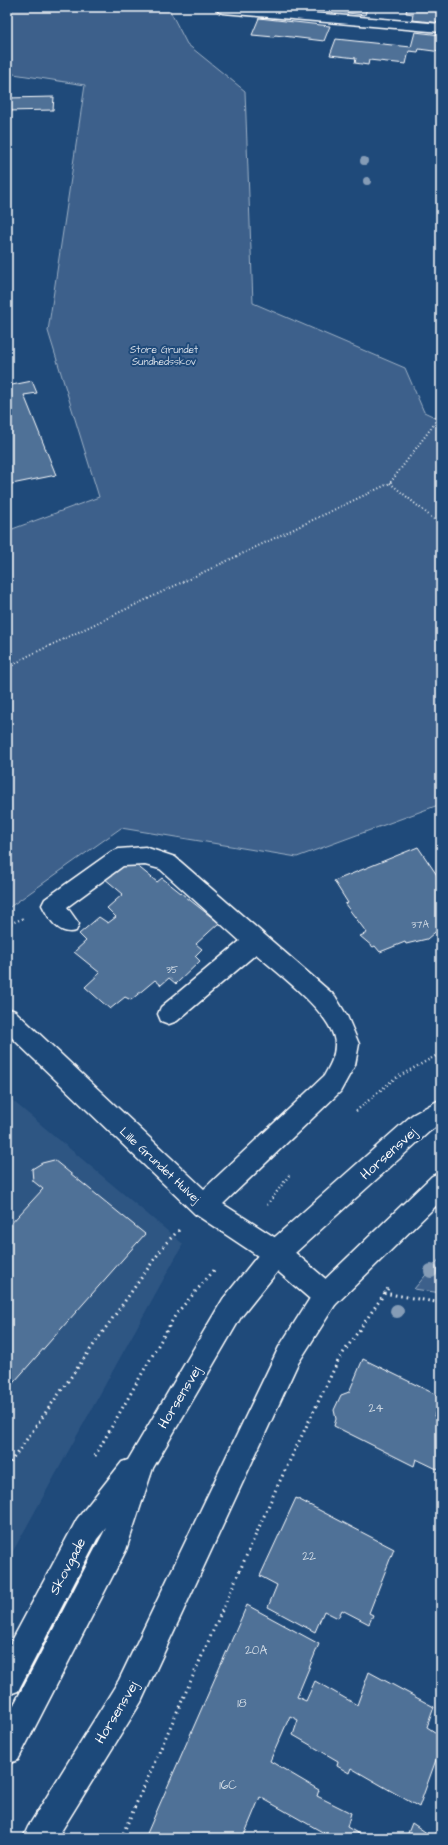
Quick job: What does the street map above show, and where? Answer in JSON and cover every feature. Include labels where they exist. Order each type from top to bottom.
[{"type":"main road","points":[[222,9],[387,22],[441,28]]},
{"type":"main road","points":[[68,924],[53,905],[119,858],[145,856],[167,863],[327,1003],[339,1023],[347,1044],[342,1065],[332,1084],[204,1206]]},
{"type":"main road","points":[[169,1014],[256,941]]},
{"type":"main road","name":"Lille Grundet Hulvej","points":[[7,1018],[204,1206],[276,1253],[326,1296]]},
{"type":"main road","name":"Horsensvej","points":[[7,1748],[116,1540],[141,1462],[232,1308],[276,1253],[421,1123],[441,1110]]},
{"type":"main road","name":"Horsensvej","points":[[39,1838],[130,1692],[288,1356],[326,1296],[441,1184]]},
{"type":"main road","name":"Skovgade","points":[[7,1680],[87,1530],[141,1462]]},
{"type":"path","points":[[7,669],[31,655],[390,483],[441,415]]},
{"type":"path","points":[[390,483],[441,525]]},
{"type":"path","points":[[7,1467],[166,1243],[204,1206]]},
{"type":"path","points":[[121,1838],[276,1489],[339,1359],[384,1293],[441,1303]]},
{"type":"shaded area","points":[[7,1096],[183,1244],[7,1562]]},
{"type":"green space","name":"Store Grundet Sundhedsskov","points":[[7,7],[168,7],[187,44],[245,91],[253,303],[405,368],[424,412],[441,420],[441,804],[297,857],[121,828],[7,909],[7,531],[99,497],[48,331],[85,85],[7,73]]},
{"type":"green space","points":[[441,1257],[441,1293],[414,1289]]},
{"type":"building","points":[[242,7],[277,7],[277,9],[266,9]]},
{"type":"building","points":[[323,7],[367,8],[365,15],[322,10]]},
{"type":"building","points":[[407,7],[441,7],[441,23],[412,20],[413,14],[406,13]]},
{"type":"building","points":[[259,18],[330,26],[324,41],[275,35],[274,37],[252,35]]},
{"type":"building","points":[[415,32],[441,35],[441,52],[419,49],[418,52],[409,51],[406,64],[369,60],[368,65],[355,63],[356,58],[330,55],[336,39],[411,47]]},
{"type":"building","points":[[54,97],[53,110],[7,111],[7,98]]},
{"type":"building","points":[[32,381],[37,393],[24,395],[56,475],[7,485],[7,386]]},
{"type":"building","points":[[418,847],[441,881],[441,927],[427,939],[406,944],[405,942],[380,952],[375,946],[373,947],[360,936],[367,933],[345,904],[348,903],[334,881]]},
{"type":"building","points":[[123,862],[135,864],[157,882],[162,878],[219,923],[196,944],[202,949],[195,956],[200,961],[176,984],[169,978],[161,985],[155,980],[131,1000],[125,997],[110,1009],[85,987],[100,973],[74,952],[86,941],[79,934],[99,917],[108,923],[116,917],[107,908],[123,894],[104,878]]},
{"type":"building","points":[[54,1160],[145,1234],[7,1390],[7,1228],[43,1189],[33,1181],[32,1169],[42,1163]]},
{"type":"building","points":[[363,1359],[441,1397],[434,1416],[441,1419],[441,1464],[439,1470],[416,1459],[414,1466],[334,1426],[336,1419],[334,1410],[341,1395],[349,1392]]},
{"type":"building","points":[[296,1498],[394,1549],[369,1613],[373,1615],[369,1624],[342,1610],[338,1618],[324,1611],[315,1632],[268,1607],[277,1585],[260,1576]]},
{"type":"building","points":[[247,1605],[319,1644],[297,1697],[306,1701],[315,1681],[357,1705],[369,1672],[434,1707],[427,1727],[441,1736],[441,1746],[419,1807],[351,1768],[349,1773],[337,1766],[338,1761],[293,1735],[298,1720],[290,1716],[270,1761],[319,1790],[317,1796],[351,1813],[347,1827],[366,1838],[333,1838],[260,1797],[243,1838],[145,1838]]},
{"type":"building","points":[[412,1823],[434,1838],[406,1838]]}]
